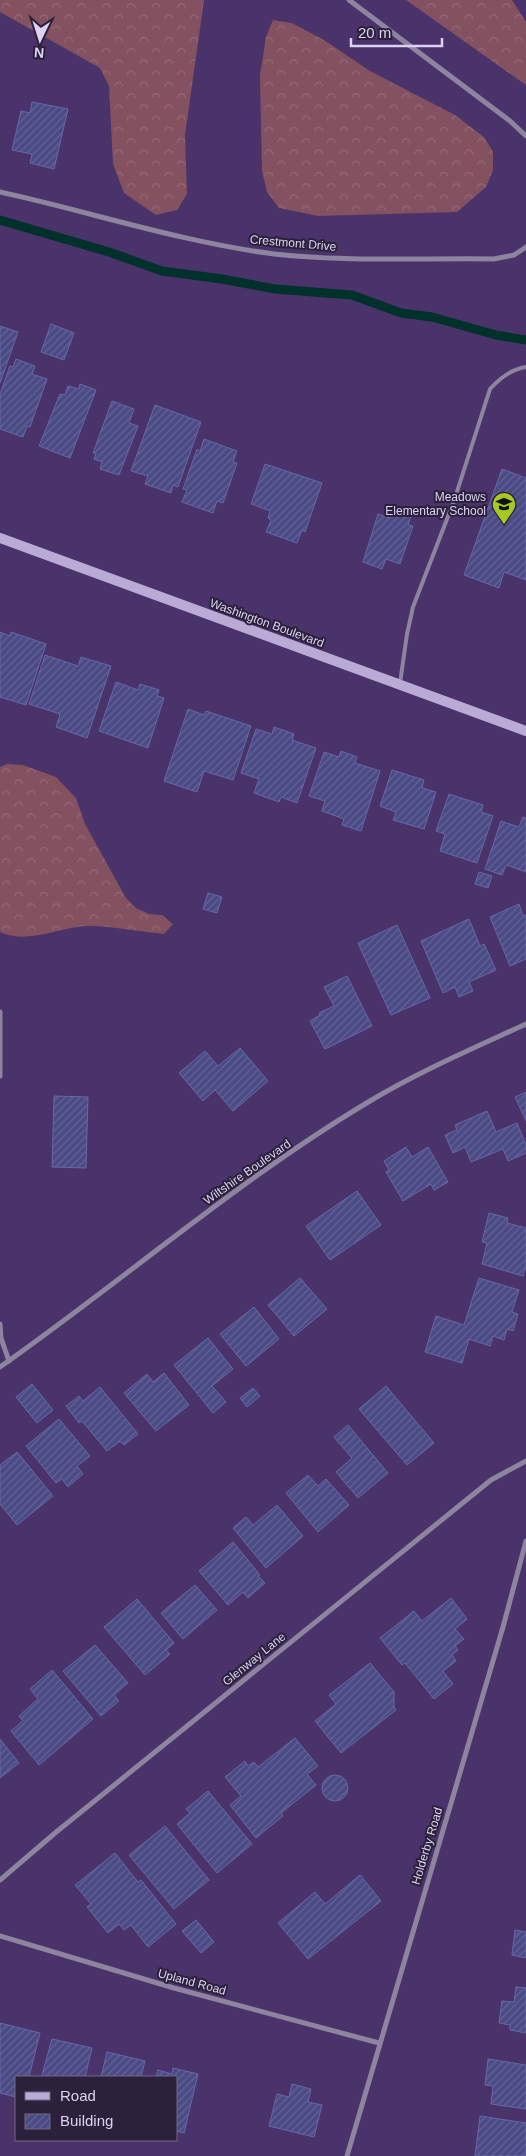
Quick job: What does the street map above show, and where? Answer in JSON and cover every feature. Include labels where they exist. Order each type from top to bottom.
[{"type":"street","points":[[349,0],[510,121],[526,136]]},
{"type":"street","name":"Crestmont Drive","points":[[0,192],[213,244],[275,254],[336,258],[494,259],[514,255],[526,247]]},
{"type":"street","name":"Washington Boulevard","points":[[0,538],[526,731]]},
{"type":"street","points":[[0,1012],[0,1076]]},
{"type":"street","name":"Wiltshire Boulevard","points":[[0,1368],[188,1226],[320,1133],[371,1100],[526,1024]]},
{"type":"street","points":[[0,1324],[1,1338],[10,1361]]},
{"type":"street","name":"Glenway Lane","points":[[0,1880],[55,1833],[490,1480],[526,1460]]},
{"type":"street","name":"Holderby Road","points":[[347,2156],[503,1627],[526,1541]]},
{"type":"street","name":"Upland Road","points":[[0,1936],[174,1988],[379,2043]]},
{"type":"lane","points":[[400,685],[413,607],[454,501],[490,389],[508,373],[526,367]]},
{"type":"green space","points":[[0,0],[204,0],[185,135],[187,194],[177,210],[156,215],[124,193],[113,164],[109,86],[100,68],[0,12]]},
{"type":"green space","points":[[406,0],[512,0],[526,22],[526,85]]},
{"type":"green space","points":[[273,20],[292,23],[324,40],[370,71],[455,115],[484,137],[493,152],[493,170],[486,187],[457,212],[318,216],[279,208],[267,192],[262,171],[260,75],[266,37]]},
{"type":"green space","points":[[7,764],[23,765],[56,777],[76,798],[85,824],[126,898],[136,908],[149,914],[162,915],[173,924],[164,934],[95,926],[83,926],[23,937],[0,932],[0,767]]},
{"type":"building","points":[[32,102],[68,109],[54,169],[30,163],[32,154],[12,150],[21,111],[30,113]]},
{"type":"building","points":[[51,324],[74,333],[64,360],[41,352]]},
{"type":"building","points":[[0,326],[18,332],[0,383]]},
{"type":"building","points":[[16,359],[35,366],[32,374],[47,379],[30,427],[27,426],[23,437],[0,429],[0,394],[10,366],[13,367]]},
{"type":"building","points":[[80,384],[96,390],[70,458],[39,446],[60,394],[65,395],[68,386],[79,389]]},
{"type":"building","points":[[112,401],[134,409],[129,423],[138,426],[119,475],[100,469],[102,462],[94,459],[96,453],[93,453]]},
{"type":"building","points":[[155,405],[201,422],[178,487],[173,485],[171,493],[145,484],[148,476],[131,471]]},
{"type":"building","points":[[204,439],[237,451],[233,462],[237,463],[223,503],[217,501],[213,513],[182,502],[187,490],[183,489],[197,449],[200,451]]},
{"type":"building","points":[[265,464],[322,483],[305,532],[302,530],[297,543],[266,532],[271,520],[268,518],[270,511],[251,504]]},
{"type":"building","name":"Meadows Elementary School","points":[[502,469],[526,478],[526,580],[504,572],[499,588],[464,575]]},
{"type":"building","points":[[393,506],[412,513],[408,525],[413,526],[400,564],[386,559],[382,569],[363,562],[378,514],[389,518]]},
{"type":"building","points":[[0,632],[10,636],[11,632],[46,644],[26,705],[0,697]]},
{"type":"building","points":[[45,655],[78,666],[81,657],[111,666],[87,738],[56,727],[60,714],[29,704]]},
{"type":"building","points":[[116,682],[138,690],[140,684],[159,690],[157,696],[164,698],[148,748],[99,731]]},
{"type":"building","points":[[188,709],[204,715],[206,711],[251,726],[233,780],[204,771],[197,792],[164,781]]},
{"type":"building","points":[[274,727],[294,734],[292,740],[316,748],[297,803],[281,797],[279,802],[254,793],[259,779],[241,773],[256,729],[272,734]]},
{"type":"building","points":[[341,751],[357,757],[355,763],[380,771],[361,831],[342,825],[344,819],[322,811],[325,801],[309,796],[324,752],[339,757]]},
{"type":"building","points":[[392,770],[424,780],[422,788],[436,792],[424,829],[393,820],[396,812],[380,806]]},
{"type":"building","points":[[449,794],[483,805],[481,812],[493,816],[477,863],[440,851],[445,834],[436,831]]},
{"type":"building","points":[[523,817],[526,818],[526,872],[506,865],[502,875],[485,869],[501,821],[519,827]]},
{"type":"building","points":[[479,872],[492,876],[488,888],[475,884]]},
{"type":"building","points":[[208,893],[222,897],[217,913],[203,909]]},
{"type":"building","points":[[519,904],[523,916],[526,915],[526,959],[510,966],[490,917]]},
{"type":"building","points":[[469,919],[480,946],[484,944],[496,970],[469,982],[473,991],[459,997],[455,987],[443,993],[421,941]]},
{"type":"building","points":[[397,925],[430,998],[391,1015],[358,943]]},
{"type":"building","points":[[347,976],[372,1026],[325,1049],[310,1021],[320,1015],[319,1013],[334,1006],[324,987]]},
{"type":"building","points":[[240,1048],[268,1081],[233,1111],[215,1090],[203,1101],[179,1073],[205,1051],[218,1066]]},
{"type":"building","points":[[526,1092],[526,1121],[515,1097]]},
{"type":"building","points":[[54,1096],[88,1097],[86,1168],[52,1167]]},
{"type":"building","points":[[487,1111],[496,1132],[517,1123],[526,1145],[526,1153],[508,1161],[503,1149],[471,1162],[465,1147],[453,1153],[445,1135],[457,1130],[455,1125]]},
{"type":"building","points":[[406,1147],[412,1157],[428,1147],[448,1182],[434,1190],[431,1184],[403,1201],[386,1172],[389,1170],[384,1161]]},
{"type":"building","points":[[357,1191],[381,1225],[330,1260],[306,1226]]},
{"type":"building","points":[[489,1213],[508,1218],[507,1223],[526,1228],[526,1265],[523,1276],[482,1264],[487,1243],[482,1242]]},
{"type":"building","points":[[300,1278],[327,1309],[294,1336],[268,1305]]},
{"type":"building","points":[[479,1278],[519,1290],[512,1312],[518,1314],[513,1331],[507,1329],[504,1340],[493,1336],[490,1346],[469,1339],[462,1363],[425,1352],[436,1316],[464,1325]]},
{"type":"building","points":[[254,1307],[279,1339],[246,1366],[220,1334]]},
{"type":"building","points":[[208,1338],[233,1369],[212,1386],[226,1402],[213,1413],[174,1365]]},
{"type":"building","points":[[164,1373],[189,1405],[156,1431],[124,1393],[147,1374],[153,1382]]},
{"type":"building","points":[[32,1384],[53,1410],[37,1423],[16,1397]]},
{"type":"building","points":[[386,1386],[434,1443],[407,1465],[359,1409]]},
{"type":"building","points":[[100,1387],[138,1434],[124,1445],[120,1441],[107,1451],[82,1421],[79,1423],[66,1406],[79,1396],[83,1401]]},
{"type":"building","points":[[253,1388],[260,1396],[247,1407],[240,1398]]},
{"type":"building","points":[[59,1419],[90,1456],[77,1466],[83,1474],[68,1487],[62,1479],[56,1483],[26,1446]]},
{"type":"building","points":[[348,1425],[388,1473],[358,1498],[336,1472],[352,1458],[334,1437]]},
{"type":"building","points":[[17,1452],[53,1496],[17,1525],[0,1504],[0,1465]]},
{"type":"building","points":[[308,1475],[318,1486],[326,1479],[349,1505],[318,1532],[286,1493]]},
{"type":"building","points":[[277,1505],[303,1536],[266,1568],[233,1528],[246,1517],[253,1525]]},
{"type":"building","points":[[233,1542],[265,1583],[248,1598],[243,1592],[228,1605],[199,1571]]},
{"type":"building","points":[[195,1585],[217,1610],[183,1639],[161,1613]]},
{"type":"building","points":[[451,1598],[467,1619],[455,1629],[464,1639],[455,1646],[458,1650],[452,1655],[456,1661],[443,1671],[453,1684],[434,1699],[405,1663],[402,1665],[380,1638],[414,1611],[422,1621]]},
{"type":"building","points":[[137,1599],[174,1643],[166,1650],[170,1654],[145,1675],[104,1627]]},
{"type":"building","points":[[95,1645],[128,1683],[114,1695],[119,1701],[101,1716],[63,1671]]},
{"type":"building","points":[[370,1663],[394,1692],[394,1707],[396,1710],[341,1753],[315,1721],[336,1704],[329,1695]]},
{"type":"building","points":[[52,1670],[93,1719],[39,1765],[11,1731],[23,1721],[19,1716],[38,1699],[30,1689]]},
{"type":"building","points":[[295,1738],[318,1766],[307,1774],[316,1785],[281,1813],[283,1816],[256,1838],[230,1805],[241,1796],[225,1777],[245,1761],[248,1766],[254,1762],[258,1767]]},
{"type":"building","points":[[0,1739],[19,1763],[0,1778]]},
{"type":"building","points":[[335,1775],[344,1779],[348,1788],[344,1797],[335,1801],[326,1797],[322,1788],[326,1779]]},
{"type":"building","points":[[208,1791],[252,1844],[217,1873],[177,1824],[190,1813],[186,1809]]},
{"type":"building","points":[[165,1826],[209,1880],[174,1909],[129,1855]]},
{"type":"building","points":[[115,1853],[138,1882],[141,1880],[176,1924],[148,1947],[131,1925],[124,1930],[119,1924],[108,1933],[87,1907],[91,1904],[75,1885]]},
{"type":"building","points":[[360,1875],[381,1901],[308,1959],[278,1923],[315,1892],[325,1904]]},
{"type":"building","points":[[196,1920],[214,1942],[201,1953],[182,1931]]},
{"type":"building","points":[[515,1930],[526,1932],[526,1958],[512,1955]]},
{"type":"building","points":[[516,1987],[526,1988],[526,2033],[510,2030],[510,2025],[499,2023],[502,2001],[514,2002]]},
{"type":"building","points":[[0,2023],[40,2033],[29,2076],[15,2076],[15,2097],[0,2093]]},
{"type":"building","points":[[52,2039],[92,2048],[85,2076],[42,2075]]},
{"type":"building","points":[[107,2052],[145,2061],[141,2076],[101,2076]]},
{"type":"building","points":[[488,2059],[526,2065],[526,2109],[491,2104],[493,2086],[485,2085]]},
{"type":"building","points":[[173,2068],[198,2074],[184,2133],[178,2132],[178,2076],[156,2076],[158,2070],[172,2074]]},
{"type":"building","points":[[292,2084],[311,2089],[308,2102],[322,2105],[314,2137],[269,2126],[277,2094],[289,2097]]},
{"type":"building","points":[[480,2116],[526,2123],[526,2156],[475,2156]]},
{"type":"waterway","points":[[0,220],[109,252],[162,271],[222,279],[275,289],[352,295],[401,313],[432,317],[496,335],[526,340]]},
{"type":"place","name":"Meadows Elementary School","points":[[504,525]]}]
